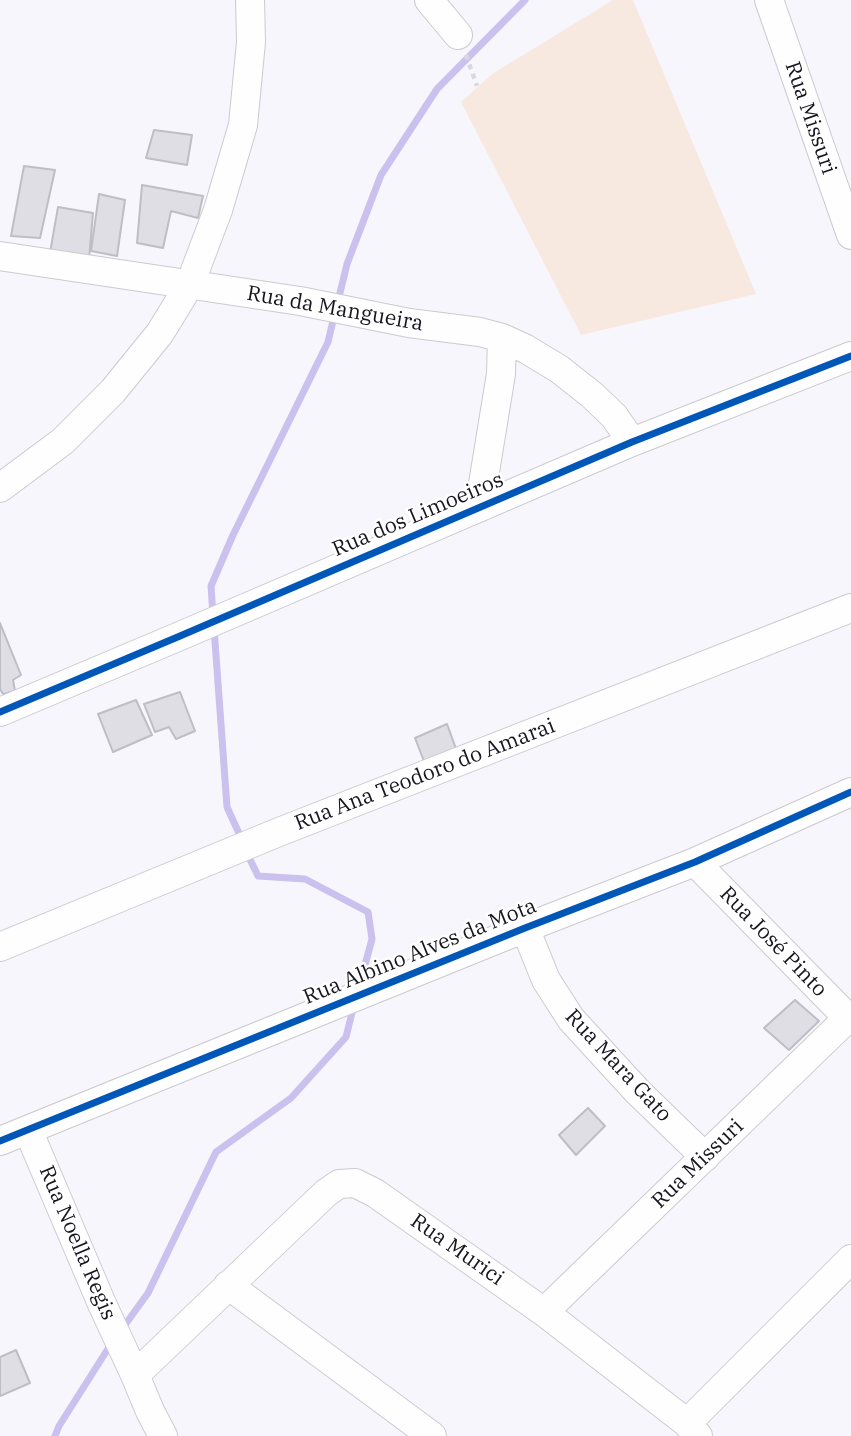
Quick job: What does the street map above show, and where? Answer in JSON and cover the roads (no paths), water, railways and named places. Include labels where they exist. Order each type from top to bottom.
[{"type":"street","points":[[0,488],[63,441],[113,391],[160,333],[190,284],[218,210],[243,125],[251,42],[250,0]]},
{"type":"street","points":[[429,0],[458,35]]},
{"type":"street","name":"Rua Missuri","points":[[769,0],[851,235]]},
{"type":"street","name":"Rua da Mangueira","points":[[0,256],[300,301],[502,338],[548,362],[581,386],[614,416],[632,442]]},
{"type":"street","points":[[479,508],[501,374],[502,338]]},
{"type":"street","name":"Rua dos Limoeiros","points":[[0,712],[632,442],[851,356]]},
{"type":"street","name":"Rua Ana Teodoro do Amarai","points":[[0,947],[279,832],[851,608]]},
{"type":"street","name":"Rua Albino Alves da Mota","points":[[0,1141],[695,862],[851,792]]},
{"type":"street","name":"Rua José Pinto","points":[[695,862],[850,1018]]},
{"type":"street","name":"Rua Mara Gato","points":[[525,928],[546,980],[571,1018],[637,1091],[705,1157]]},
{"type":"street","name":"Rua Missuri","points":[[544,1311],[850,1018]]},
{"type":"street","name":"Rua Noella Regis","points":[[29,1130],[102,1304],[163,1436]]},
{"type":"street","name":"Rua Murici","points":[[131,1366],[228,1286],[326,1193],[339,1184],[355,1183],[375,1193],[544,1311],[693,1429],[851,1259]]},
{"type":"street","points":[[228,1286],[432,1436]]},
{"type":"waterway","points":[[338,301],[347,264],[381,175],[437,89],[525,0]]},
{"type":"waterway","points":[[213,616],[211,586],[233,535],[328,342],[335,312]]},
{"type":"waterway","points":[[214,628],[227,807],[242,840]]},
{"type":"waterway","points":[[246,851],[258,876],[305,879],[368,912],[372,939],[359,987]]},
{"type":"waterway","points":[[122,1329],[148,1293],[216,1152],[291,1098],[346,1037],[354,1005]]},
{"type":"waterway","points":[[55,1436],[111,1344]]}]
